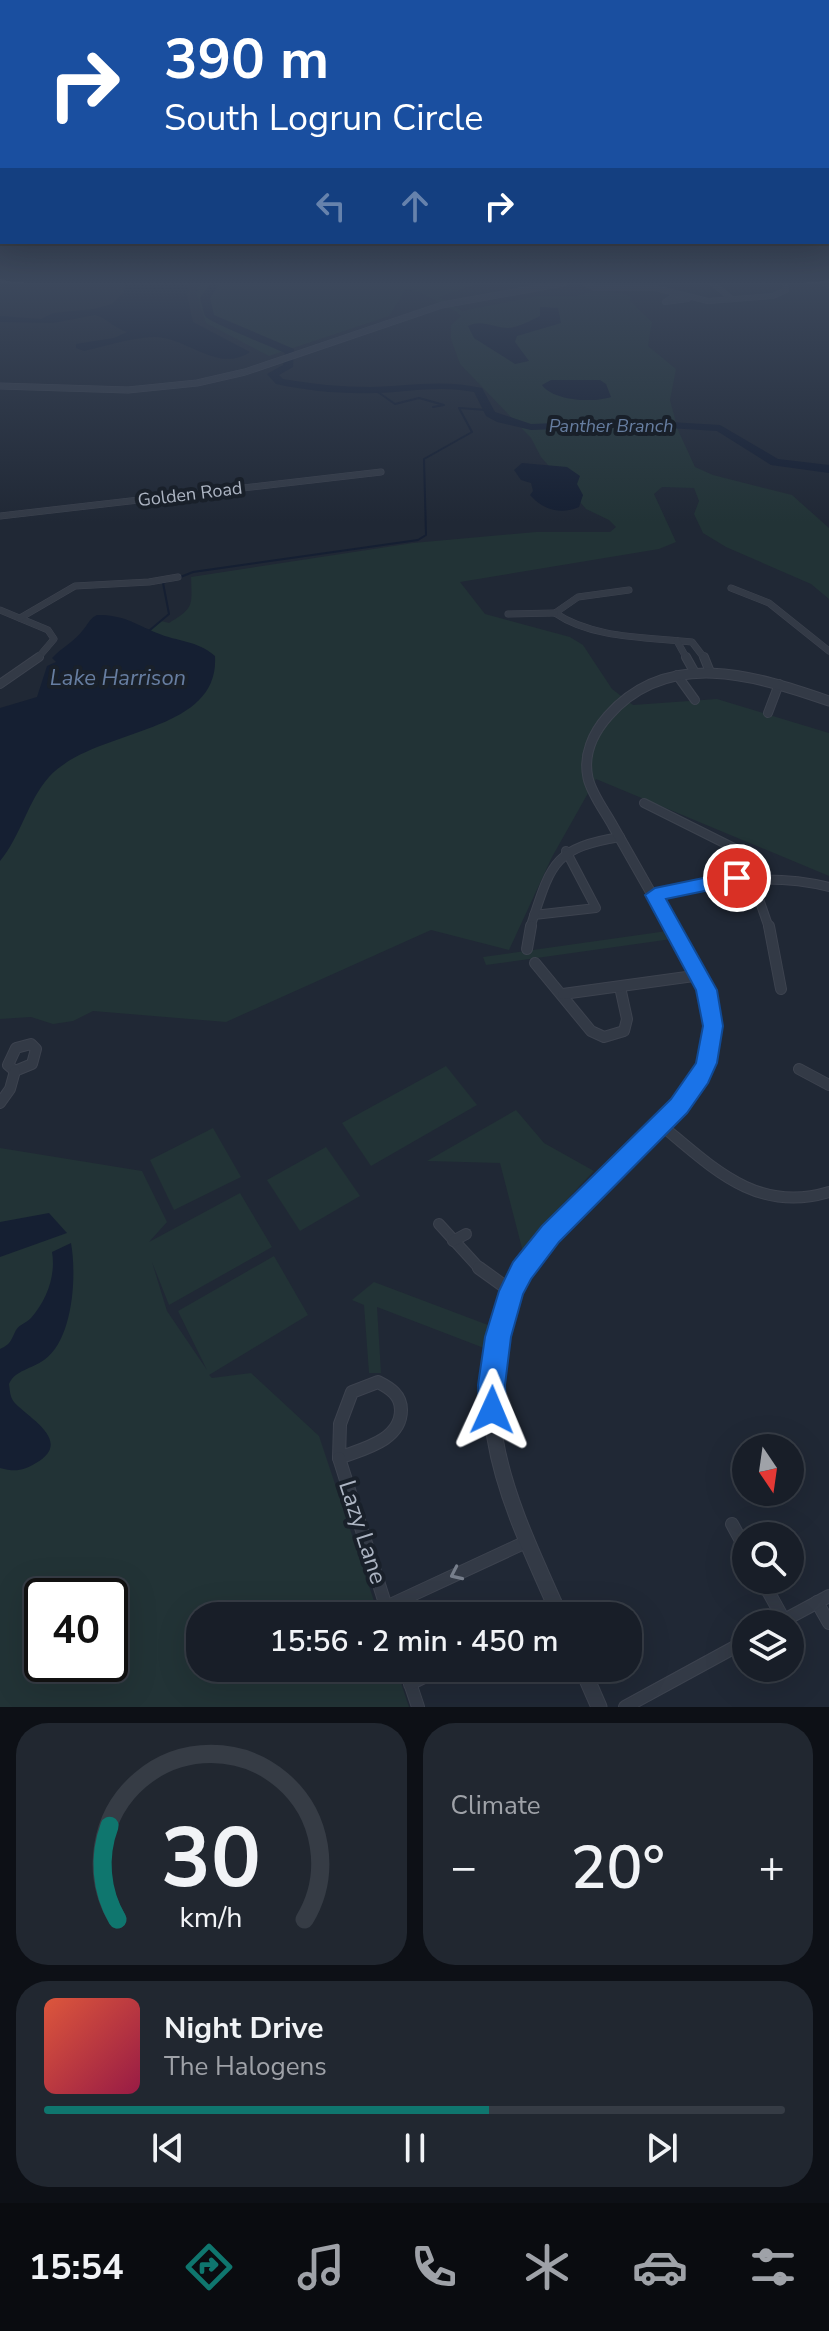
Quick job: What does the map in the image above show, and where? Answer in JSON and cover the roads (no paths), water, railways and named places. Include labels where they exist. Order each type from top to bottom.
[{"type":"street","points":[[0,386],[144,390],[197,383],[272,363]]},
{"type":"street","name":"Golden Road","points":[[0,516],[381,472]]},
{"type":"street","points":[[20,618],[75,586],[149,582],[178,577]]},
{"type":"street","points":[[731,588],[769,603],[829,651]]},
{"type":"street","points":[[555,613],[558,608],[573,601],[612,589],[629,590]]},
{"type":"street","points":[[0,610],[48,630],[54,639],[35,662],[1,683]]},
{"type":"street","points":[[508,614],[555,613],[569,623],[590,630],[692,642],[702,652],[710,672]]},
{"type":"street","points":[[677,640],[695,673]]},
{"type":"street","points":[[551,1602],[499,1466],[492,1410],[494,1359],[511,1291],[529,1260],[550,1234],[661,1125],[695,1085],[709,1054],[713,1026],[712,1010],[701,975],[590,785],[586,769],[589,748],[605,717],[622,698],[653,682],[677,675],[710,672],[779,684],[829,701]]},
{"type":"street","points":[[677,675],[695,700]]},
{"type":"street","points":[[768,713],[779,684]]},
{"type":"street","points":[[644,803],[734,848],[752,877],[780,973],[781,989]]},
{"type":"street","points":[[527,949],[529,929],[552,865],[577,845],[620,837]]},
{"type":"street","points":[[534,915],[596,908],[566,851]]},
{"type":"street","points":[[655,895],[752,877],[805,880],[829,887]]},
{"type":"street","points":[[535,963],[591,1031],[604,1037],[624,1031],[627,1019],[620,987]]},
{"type":"street","points":[[563,994],[701,975]]},
{"type":"street","points":[[799,1069],[829,1085]]},
{"type":"street","points":[[0,1103],[10,1089],[15,1071]]},
{"type":"street","points":[[661,1125],[727,1179],[744,1188],[792,1199],[829,1192]]},
{"type":"street","points":[[439,1224],[480,1271],[511,1291]]},
{"type":"street","points":[[453,1241],[466,1234]]},
{"type":"street","name":"Lazy Lane","points":[[339,1458],[393,1434],[401,1419],[401,1403],[393,1389],[378,1382],[352,1392],[343,1409],[337,1434],[339,1458],[385,1602]]},
{"type":"street","name":"Lazy Lane","points":[[406,1602],[526,1542]]},
{"type":"street","points":[[802,1610],[823,1599],[829,1623]]},
{"type":"street","points":[[625,1707],[732,1649]]},
{"type":"street","points":[[414,1682],[410,1684],[418,1707]]},
{"type":"street","points":[[588,1682],[599,1707]]},
{"type":"water","points":[[551,380],[600,380],[606,384],[611,397],[585,400],[564,397],[542,385]]},
{"type":"water","points":[[522,463],[567,467],[580,476],[577,484],[583,495],[579,507],[559,511],[535,500],[530,495],[533,491],[531,483],[521,480],[514,470]]},
{"type":"water","name":"Lake Harrison","points":[[97,615],[122,618],[208,651],[215,656],[211,682],[198,702],[177,716],[95,748],[69,761],[49,777],[35,796],[14,841],[0,861],[0,708],[37,697],[47,666],[56,662],[52,658]]},
{"type":"water","points":[[49,1213],[67,1233],[0,1257],[0,1222]]},
{"type":"water","points":[[71,1243],[73,1289],[61,1338],[54,1351],[44,1360],[20,1373],[9,1384],[13,1400],[44,1430],[51,1446],[47,1455],[27,1468],[0,1468],[0,1349],[9,1343],[18,1328],[31,1318],[42,1303],[51,1278],[52,1252]]},
{"type":"waterway","name":"Panther Branch","points":[[289,363],[288,367],[272,374],[280,382],[350,390],[436,384],[462,387],[478,390],[490,414],[531,427],[636,423],[720,428],[775,462],[829,469]]},
{"type":"waterway","points":[[375,390],[395,404],[419,398],[444,405],[433,407]]},
{"type":"waterway","points":[[178,578],[193,572],[418,540],[426,535],[424,459],[472,432],[459,408],[487,410]]},
{"type":"waterway","points":[[150,630],[169,614],[163,583],[171,580]]}]
